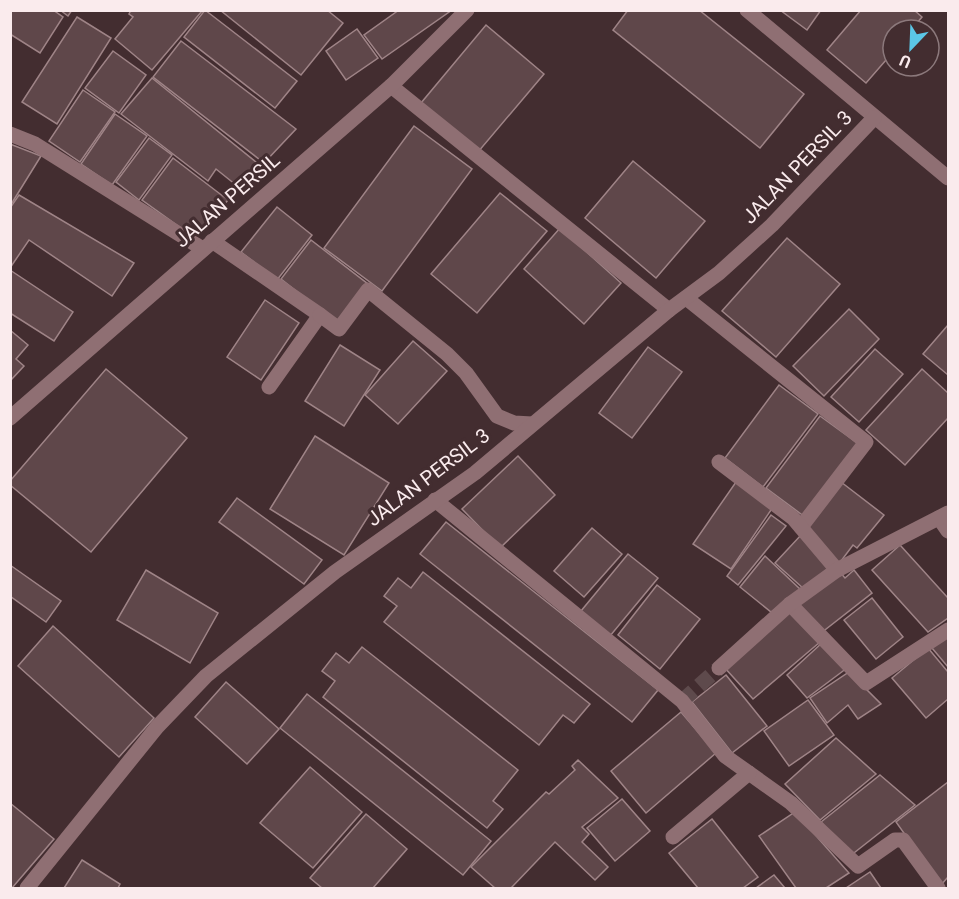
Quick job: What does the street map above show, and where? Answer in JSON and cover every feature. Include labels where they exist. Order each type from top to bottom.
[{"type":"street","name":"JALAN PERSIL","points":[[10,418],[391,86],[467,10]]},
{"type":"street","points":[[747,10],[948,178]]},
{"type":"street","points":[[391,86],[669,310]]},
{"type":"street","name":"JALAN PERSIL 3","points":[[27,888],[157,727],[206,676],[335,572],[475,473],[669,310],[719,273],[772,225],[874,118]]},
{"type":"street","points":[[10,134],[35,144],[208,245],[339,329],[368,290],[447,354],[480,391],[484,401],[497,416],[514,423],[532,424]]},
{"type":"street","points":[[686,297],[866,442],[801,527]]},
{"type":"street","points":[[269,387],[320,315]]},
{"type":"street","points":[[719,462],[793,518],[837,570]]},
{"type":"street","points":[[435,500],[682,701],[725,756],[791,803],[858,866],[895,840],[903,840],[938,888]]},
{"type":"street","points":[[719,668],[790,604],[837,570],[944,515],[948,531]]},
{"type":"street","points":[[790,604],[866,683],[948,630]]},
{"type":"street","points":[[673,837],[749,773]]},
{"type":"building","points":[[10,10],[53,10],[63,17],[40,53],[10,34]]},
{"type":"building","points":[[60,10],[72,10],[68,16]]},
{"type":"building","points":[[131,10],[202,11],[152,70],[115,39],[133,17],[129,14]]},
{"type":"building","points":[[205,10],[297,81],[275,108],[184,37]]},
{"type":"building","points":[[220,10],[327,10],[343,23],[301,75]]},
{"type":"building","points":[[399,10],[452,10],[382,59],[364,35]]},
{"type":"building","points":[[628,10],[699,10],[804,94],[760,148],[613,30]]},
{"type":"building","points":[[780,10],[821,10],[807,30]]},
{"type":"building","points":[[861,10],[914,10],[922,17],[881,18],[881,66],[866,83],[827,50]]},
{"type":"building","points":[[77,17],[111,38],[57,124],[22,102]]},
{"type":"building","points":[[486,25],[544,74],[478,152],[421,103]]},
{"type":"building","points":[[357,29],[378,58],[346,80],[326,51]]},
{"type":"building","points":[[181,41],[296,129],[264,163],[153,77]]},
{"type":"building","points":[[113,51],[146,75],[119,113],[85,88]]},
{"type":"building","points":[[152,78],[261,166],[241,189],[216,169],[208,181],[121,114]]},
{"type":"building","points":[[83,90],[115,112],[80,162],[49,141]]},
{"type":"building","points":[[115,114],[147,136],[112,185],[81,164]]},
{"type":"building","points":[[414,126],[472,169],[382,291],[324,248]]},
{"type":"building","points":[[149,138],[172,155],[139,200],[116,182]]},
{"type":"building","points":[[10,144],[41,156],[10,206]]},
{"type":"building","points":[[173,158],[228,200],[195,238],[142,200]]},
{"type":"building","points":[[633,161],[705,221],[656,278],[585,218]]},
{"type":"building","points":[[500,193],[547,231],[477,313],[431,274]]},
{"type":"building","points":[[19,195],[134,263],[112,296],[29,240],[10,268],[10,208]]},
{"type":"building","points":[[277,207],[312,235],[277,280],[241,252]]},
{"type":"building","points":[[560,228],[621,283],[584,324],[524,269]]},
{"type":"building","points":[[787,238],[840,284],[776,357],[722,311]]},
{"type":"building","points":[[311,240],[368,284],[337,323],[281,279]]},
{"type":"building","points":[[10,270],[73,312],[54,341],[10,313]]},
{"type":"building","points":[[265,300],[299,323],[261,380],[227,357]]},
{"type":"building","points":[[849,309],[879,339],[824,396],[793,366]]},
{"type":"building","points":[[948,325],[948,375],[923,354]]},
{"type":"building","points":[[10,330],[28,345],[16,359],[24,366],[10,381]]},
{"type":"building","points":[[413,341],[447,371],[398,424],[365,395]]},
{"type":"building","points":[[340,345],[380,370],[344,426],[305,401]]},
{"type":"building","points":[[648,347],[682,372],[632,438],[599,413]]},
{"type":"building","points":[[875,349],[903,374],[859,422],[831,397]]},
{"type":"building","points":[[106,369],[187,438],[91,552],[10,485],[10,481]]},
{"type":"building","points":[[922,369],[948,393],[948,418],[905,465],[866,430]]},
{"type":"building","points":[[779,385],[818,414],[763,487],[725,458]]},
{"type":"building","points":[[820,416],[860,445],[805,517],[766,488]]},
{"type":"building","points":[[315,436],[389,483],[344,555],[270,509]]},
{"type":"building","points":[[518,456],[555,495],[500,548],[462,509]]},
{"type":"building","points":[[736,482],[773,507],[731,569],[693,544]]},
{"type":"building","points":[[841,482],[884,515],[857,548],[853,545],[838,565],[804,527]]},
{"type":"building","points":[[237,498],[322,560],[304,584],[219,522]]},
{"type":"building","points":[[771,515],[786,526],[738,585],[727,576]]},
{"type":"building","points":[[446,522],[658,690],[632,722],[420,554]]},
{"type":"building","points":[[592,528],[622,554],[584,597],[554,571]]},
{"type":"building","points":[[801,535],[831,566],[804,589],[775,563]]},
{"type":"building","points":[[900,545],[948,598],[948,618],[928,632],[872,570]]},
{"type":"building","points":[[628,554],[658,578],[610,636],[581,611]]},
{"type":"building","points":[[765,556],[801,590],[771,612],[740,587]]},
{"type":"building","points":[[10,565],[61,601],[46,622],[10,596]]},
{"type":"building","points":[[146,570],[218,613],[190,663],[117,620]]},
{"type":"building","points":[[854,570],[872,593],[821,633],[797,603],[839,571],[845,578]]},
{"type":"building","points":[[423,572],[590,704],[574,723],[563,715],[539,745],[384,622],[397,606],[384,596],[398,578],[411,588]]},
{"type":"building","points":[[657,585],[700,619],[660,669],[618,635]]},
{"type":"building","points":[[872,598],[903,637],[876,659],[844,620]]},
{"type":"building","points":[[791,609],[820,642],[753,699],[724,667]]},
{"type":"building","points":[[53,626],[154,718],[119,757],[18,666]]},
{"type":"building","points":[[948,634],[948,667],[932,648]]},
{"type":"building","points":[[823,642],[847,668],[807,698],[787,675]]},
{"type":"building","points":[[362,647],[518,770],[493,801],[503,809],[487,828],[323,697],[335,681],[322,671],[336,653],[349,663]]},
{"type":"building","points":[[928,648],[948,672],[948,699],[926,718],[892,678]]},
{"type":"building","points":[[849,672],[881,704],[858,719],[848,705],[827,723],[810,698]]},
{"type":"building","points":[[726,675],[767,726],[732,753],[692,702]]},
{"type":"building","points":[[226,682],[279,729],[247,764],[195,717]]},
{"type":"building","points":[[307,694],[491,841],[463,875],[280,728]]},
{"type":"building","points":[[808,700],[834,735],[789,766],[764,731]]},
{"type":"building","points":[[681,712],[716,753],[646,813],[611,771]]},
{"type":"building","points":[[836,738],[876,774],[820,820],[785,784]]},
{"type":"building","points":[[578,760],[618,798],[582,827],[589,834],[582,842],[608,867],[595,880],[555,842],[511,888],[495,888],[471,867],[546,792],[549,794],[575,770],[572,766]]},
{"type":"building","points":[[310,767],[362,812],[313,868],[260,823]]},
{"type":"building","points":[[880,775],[915,805],[850,856],[821,822]]},
{"type":"building","points":[[948,782],[948,877],[941,885],[896,822]]},
{"type":"building","points":[[622,799],[650,831],[615,861],[587,828]]},
{"type":"building","points":[[10,803],[54,839],[12,888],[10,888]]},
{"type":"building","points":[[795,812],[849,873],[826,888],[796,888],[759,836]]},
{"type":"building","points":[[366,814],[407,849],[373,888],[322,888],[310,878]]},
{"type":"building","points":[[712,819],[758,877],[743,888],[698,888],[669,853]]},
{"type":"building","points":[[82,860],[120,884],[118,888],[64,888]]},
{"type":"building","points":[[870,872],[881,888],[846,888]]},
{"type":"building","points":[[774,875],[785,888],[756,888]]},
{"type":"tunnel","points":[[682,701],[719,668]]}]
